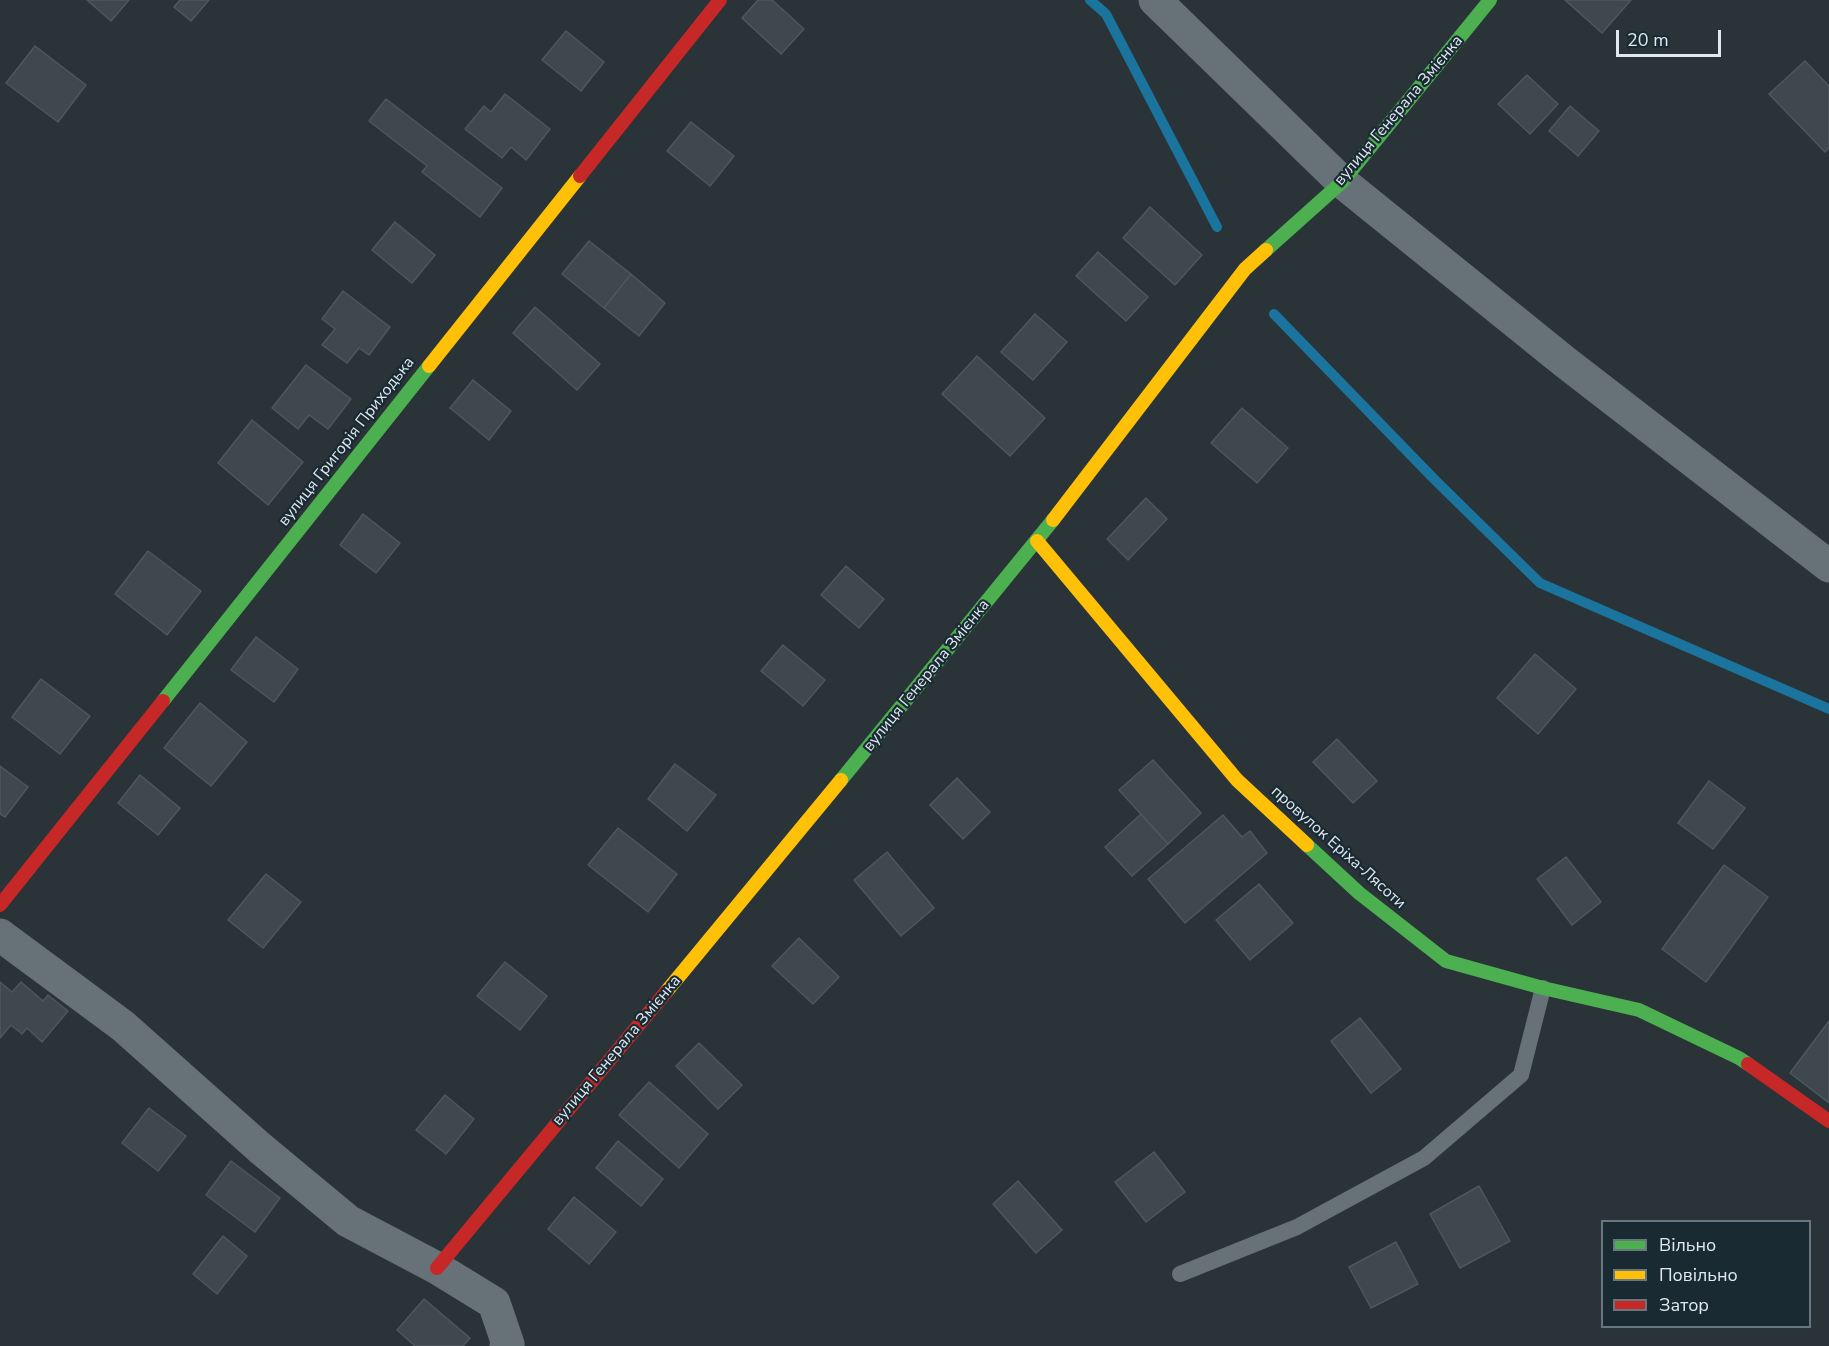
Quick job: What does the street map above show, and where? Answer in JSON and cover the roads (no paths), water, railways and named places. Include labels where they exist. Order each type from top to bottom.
[{"type":"street","name":"вулиця Григорія Приходька","points":[[0,905],[720,0]]},
{"type":"street","points":[[1155,0],[1342,182],[1565,362],[1824,552]]},
{"type":"street","name":"вулиця Генерала Змієнка","points":[[437,1268],[1037,541],[1245,269],[1342,182],[1490,0]]},
{"type":"street","name":"провулок Еріха-Лясоти","points":[[1037,541],[1237,780],[1359,893],[1446,961],[1543,988],[1639,1010],[1739,1058],[1829,1121]]},
{"type":"street","points":[[0,935],[123,1026],[260,1148],[348,1221],[437,1268],[494,1303],[508,1344],[506,1346]]},
{"type":"lane","points":[[1180,1274],[1297,1227],[1424,1158],[1521,1075],[1543,988]]},
{"type":"waterway","points":[[1090,0],[1106,14],[1217,227]]},
{"type":"waterway","points":[[1274,314],[1434,479],[1540,583],[1829,709]]}]
